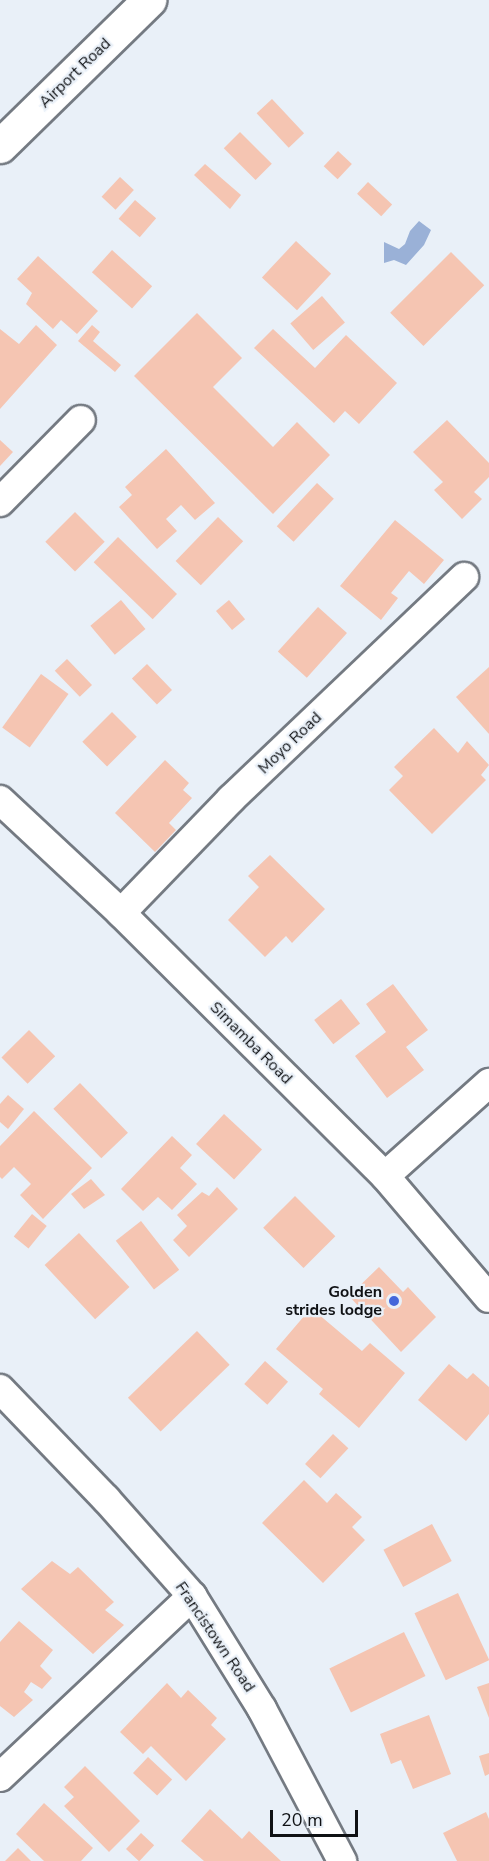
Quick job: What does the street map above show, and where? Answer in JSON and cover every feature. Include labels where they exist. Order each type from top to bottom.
[{"type":"street","name":"Airport Road","points":[[0,146],[149,0]]},
{"type":"street","points":[[0,502],[81,420]]},
{"type":"street","name":"Moyo Road","points":[[121,913],[231,799],[464,577]]},
{"type":"street","name":"Simamba Road","points":[[0,800],[121,913],[385,1176],[489,1298]]},
{"type":"street","points":[[385,1176],[489,1083]]},
{"type":"street","name":"Francistown Road","points":[[0,1389],[106,1499],[192,1596],[262,1709],[334,1857]]},
{"type":"street","points":[[0,1777],[192,1596]]},
{"type":"water","points":[[419,221],[431,230],[424,245],[406,265],[394,260],[384,263],[384,242],[399,249],[405,244],[410,231]]},
{"type":"building","points":[[272,99],[304,133],[289,148],[257,113]]},
{"type":"building","points":[[240,132],[272,164],[256,180],[224,148]]},
{"type":"building","points":[[338,151],[352,164],[338,179],[324,166]]},
{"type":"building","points":[[205,164],[241,195],[230,209],[194,175]]},
{"type":"building","points":[[120,177],[134,190],[115,210],[102,197]]},
{"type":"building","points":[[368,182],[392,205],[381,216],[357,194]]},
{"type":"building","points":[[135,200],[156,218],[140,237],[119,219]]},
{"type":"building","points":[[296,241],[331,274],[297,310],[262,278]]},
{"type":"building","points":[[112,250],[152,286],[132,308],[92,272]]},
{"type":"building","points":[[451,252],[484,285],[423,346],[390,313]]},
{"type":"building","points":[[38,256],[98,311],[77,334],[61,320],[53,329],[26,304],[32,293],[17,279]]},
{"type":"building","points":[[322,296],[345,322],[313,350],[290,324]]},
{"type":"building","points":[[197,313],[242,358],[213,387],[273,447],[297,422],[330,455],[273,514],[134,376]]},
{"type":"building","points":[[36,325],[57,345],[0,409],[0,329],[19,344]]},
{"type":"building","points":[[92,325],[100,332],[93,341],[121,365],[115,372],[78,341]]},
{"type":"building","points":[[273,329],[315,368],[346,335],[397,383],[359,424],[345,411],[334,423],[254,348]]},
{"type":"building","points":[[447,420],[489,463],[489,477],[474,492],[482,499],[462,519],[434,490],[443,482],[413,452]]},
{"type":"building","points":[[0,440],[13,452],[0,466]]},
{"type":"building","points":[[166,449],[215,503],[195,520],[181,505],[166,519],[177,531],[157,549],[119,507],[132,495],[125,487]]},
{"type":"building","points":[[317,483],[334,499],[294,542],[277,526]]},
{"type":"building","points":[[75,512],[105,542],[75,571],[45,542]]},
{"type":"building","points":[[218,517],[243,541],[201,585],[176,561]]},
{"type":"building","points":[[395,520],[444,560],[424,584],[409,571],[391,593],[398,598],[381,620],[340,586]]},
{"type":"building","points":[[118,537],[177,594],[153,619],[94,562]]},
{"type":"building","points":[[121,600],[145,629],[115,655],[90,626]]},
{"type":"building","points":[[229,600],[245,619],[232,630],[216,611]]},
{"type":"building","points":[[318,607],[347,633],[307,678],[278,652]]},
{"type":"building","points":[[67,659],[92,685],[80,697],[55,671]]},
{"type":"building","points":[[147,664],[172,690],[157,704],[132,679]]},
{"type":"building","points":[[489,667],[489,734],[456,697]]},
{"type":"building","points":[[41,674],[69,694],[30,747],[2,727]]},
{"type":"building","points":[[112,712],[137,737],[107,766],[82,742]]},
{"type":"building","points":[[434,728],[458,753],[467,741],[489,765],[481,775],[486,780],[432,834],[389,790],[403,776],[394,767]]},
{"type":"building","points":[[165,760],[189,783],[183,790],[192,798],[169,823],[176,830],[155,852],[115,813]]},
{"type":"building","points":[[270,855],[325,909],[292,943],[286,936],[265,957],[228,920],[259,887],[248,876]]},
{"type":"building","points":[[393,984],[428,1030],[406,1047],[424,1070],[387,1098],[355,1056],[386,1032],[366,1004]]},
{"type":"building","points":[[341,999],[360,1023],[333,1044],[314,1020]]},
{"type":"building","points":[[29,1030],[55,1056],[28,1084],[1,1058]]},
{"type":"building","points":[[80,1083],[128,1133],[101,1158],[53,1109]]},
{"type":"building","points":[[8,1095],[24,1109],[8,1129],[0,1122],[0,1104]]},
{"type":"building","points":[[34,1111],[92,1168],[43,1219],[20,1195],[31,1184],[14,1167],[2,1179],[0,1177],[0,1146]]},
{"type":"building","points":[[224,1114],[262,1149],[234,1179],[196,1144]]},
{"type":"building","points":[[172,1136],[192,1155],[180,1168],[197,1184],[172,1210],[158,1197],[143,1211],[121,1189]]},
{"type":"building","points":[[91,1179],[105,1195],[84,1209],[71,1194]]},
{"type":"building","points":[[217,1187],[238,1209],[189,1257],[173,1240],[187,1226],[177,1215],[202,1192],[209,1196]]},
{"type":"building","points":[[295,1196],[335,1236],[303,1268],[263,1228]]},
{"type":"building","points":[[32,1214],[47,1226],[29,1248],[14,1237]]},
{"type":"building","points":[[141,1221],[179,1270],[154,1290],[116,1241]]},
{"type":"building","points":[[79,1233],[129,1287],[95,1319],[45,1265]]},
{"type":"building","points":[[379,1267],[403,1292],[408,1287],[436,1317],[401,1352],[349,1296]]},
{"type":"building","points":[[311,1308],[362,1351],[370,1343],[405,1373],[359,1428],[319,1394],[323,1389],[276,1349]]},
{"type":"building","points":[[197,1331],[230,1365],[161,1431],[128,1398]]},
{"type":"building","points":[[265,1361],[288,1382],[267,1405],[244,1384]]},
{"type":"building","points":[[449,1364],[467,1379],[473,1373],[489,1387],[489,1414],[466,1441],[418,1400]]},
{"type":"building","points":[[333,1434],[348,1448],[320,1478],[305,1464]]},
{"type":"building","points":[[304,1480],[327,1503],[336,1493],[362,1517],[352,1527],[365,1540],[323,1583],[262,1523]]},
{"type":"building","points":[[432,1524],[452,1561],[403,1587],[383,1550]]},
{"type":"building","points":[[52,1561],[70,1574],[78,1567],[114,1602],[105,1610],[124,1625],[93,1654],[21,1589]]},
{"type":"building","points":[[458,1593],[489,1660],[446,1680],[414,1613]]},
{"type":"building","points":[[19,1621],[53,1650],[40,1666],[52,1678],[42,1689],[31,1682],[24,1692],[33,1700],[14,1717],[0,1706],[0,1642]]},
{"type":"building","points":[[404,1632],[425,1676],[351,1712],[329,1668]]},
{"type":"building","points":[[167,1683],[181,1698],[188,1690],[217,1718],[211,1725],[226,1739],[186,1781],[151,1746],[143,1754],[120,1732]]},
{"type":"building","points":[[489,1683],[489,1718],[477,1687]]},
{"type":"building","points":[[429,1715],[451,1774],[413,1789],[401,1760],[391,1764],[380,1734]]},
{"type":"building","points":[[489,1753],[489,1774],[485,1776],[479,1756]]},
{"type":"building","points":[[148,1757],[172,1780],[157,1796],[133,1773]]},
{"type":"building","points":[[85,1766],[140,1821],[109,1852],[64,1806],[74,1797],[64,1787]]},
{"type":"building","points":[[44,1803],[93,1848],[81,1861],[44,1861],[16,1834]]},
{"type":"building","points":[[210,1809],[242,1839],[249,1831],[281,1861],[204,1861],[181,1841]]},
{"type":"building","points":[[486,1812],[489,1819],[489,1861],[457,1861],[443,1833]]},
{"type":"building","points":[[141,1833],[154,1845],[140,1861],[126,1849]]},
{"type":"building","points":[[18,1848],[31,1861],[5,1861]]},
{"type":"place","name":"Golden strides lodge","points":[[394,1301]]}]
